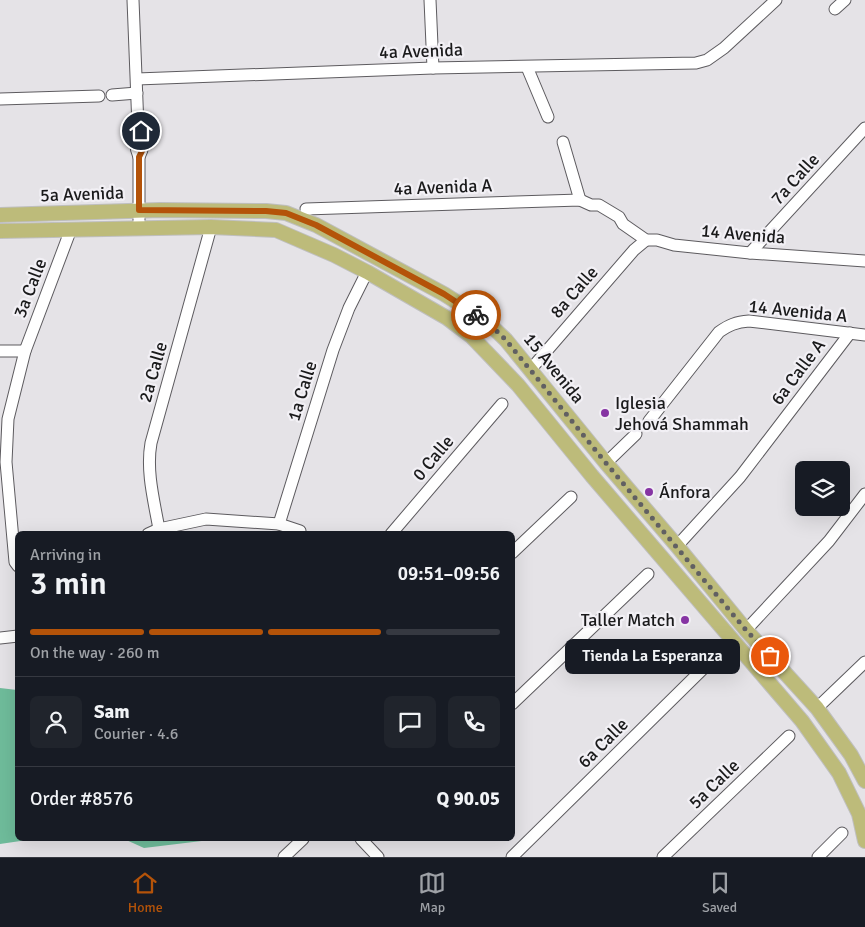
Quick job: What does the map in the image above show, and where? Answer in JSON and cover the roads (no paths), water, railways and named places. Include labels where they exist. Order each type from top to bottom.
[{"type":"main road","name":"5a Avenida","points":[[0,215],[139,210],[266,211],[286,213]]},
{"type":"main road","name":"15 Avenida","points":[[286,213],[316,225],[444,294],[485,320],[506,340],[746,630],[817,708],[851,755],[865,781]]},
{"type":"main road","name":"5a Avenida","points":[[0,231],[211,227],[276,230],[334,255],[367,272]]},
{"type":"main road","points":[[367,272],[447,318],[471,336],[518,385],[592,476],[802,721],[839,773],[859,814],[865,841]]},
{"type":"street","points":[[133,0],[138,127],[141,131],[142,151],[139,157],[139,228]]},
{"type":"street","points":[[430,0],[433,68]]},
{"type":"street","name":"4a Avenida","points":[[137,79],[433,68],[696,63],[707,60],[724,48],[776,0]]},
{"type":"street","points":[[835,9],[845,0]]},
{"type":"street","points":[[527,67],[548,118]]},
{"type":"street","points":[[112,95],[137,93]]},
{"type":"street","points":[[0,99],[99,96]]},
{"type":"street","name":"7a Calle","points":[[750,253],[865,128]]},
{"type":"street","points":[[563,142],[586,202]]},
{"type":"street","name":"14 Avenida","points":[[586,202],[599,205],[619,217],[623,224],[646,240],[750,253],[865,261]]},
{"type":"street","name":"4a Avenida A","points":[[306,208],[586,202]]},
{"type":"street","name":"2a Calle","points":[[154,531],[149,466],[151,443],[211,227]]},
{"type":"street","name":"3a Calle","points":[[15,562],[6,462],[8,419],[24,351],[71,229]]},
{"type":"street","name":"8a Calle","points":[[531,369],[634,250],[646,240]]},
{"type":"street","name":"1a Calle","points":[[279,524],[333,350],[349,308],[367,272]]},
{"type":"street","name":"14 Avenida A","points":[[649,421],[718,332],[729,325],[749,321],[865,335]]},
{"type":"street","name":"6a Calle A","points":[[677,546],[740,477],[850,334]]},
{"type":"street","points":[[0,351],[24,351]]},
{"type":"street","name":"0 Calle","points":[[394,531],[502,404]]},
{"type":"street","points":[[606,463],[636,434]]},
{"type":"street","points":[[746,630],[829,541],[865,494]]},
{"type":"street","points":[[515,550],[571,497]]},
{"type":"street","points":[[154,531],[206,519],[279,524],[303,531]]},
{"type":"street","points":[[515,701],[648,574]]},
{"type":"street","points":[[0,638],[15,636]]},
{"type":"street","name":"6a Calle","points":[[512,857],[718,654]]},
{"type":"street","points":[[817,708],[865,662]]},
{"type":"street","name":"5a Calle","points":[[663,857],[789,736]]},
{"type":"street","points":[[818,857],[842,833]]},
{"type":"street","points":[[284,857],[301,841]]},
{"type":"street","points":[[366,841],[378,857]]},
{"type":"place","name":"Iglesia Jehová Shammah","points":[[605,413]]},
{"type":"place","name":"Ánfora","points":[[649,492]]},
{"type":"place","name":"Taller Match","points":[[685,620]]},
{"type":"place","name":"Tienda La Esperanza","points":[[770,656]]}]
